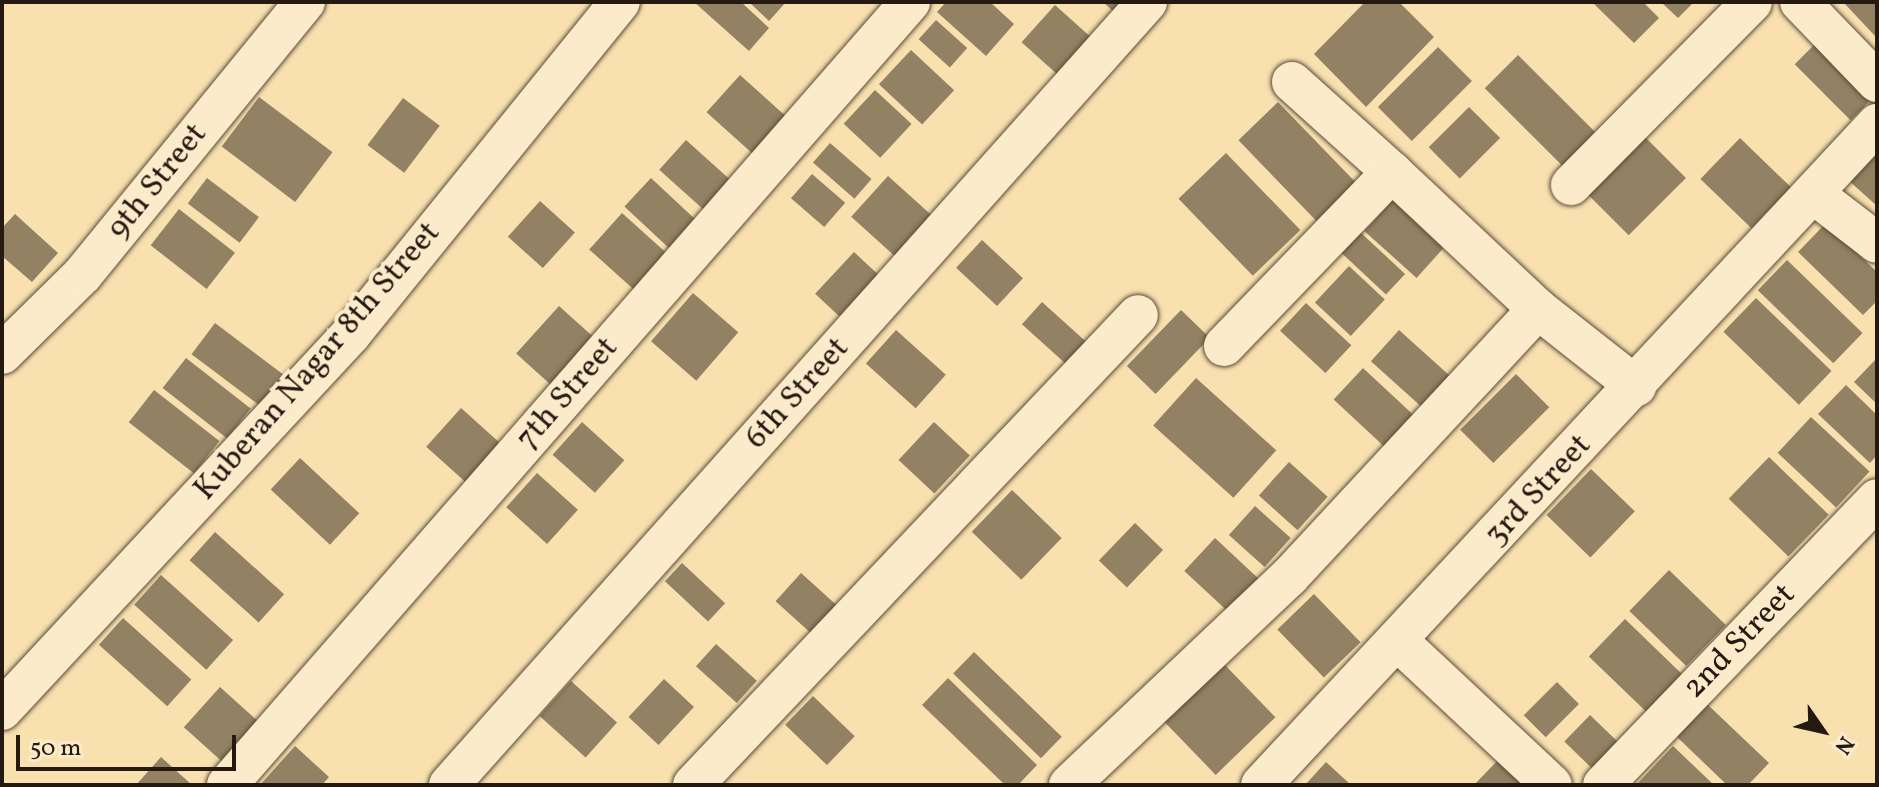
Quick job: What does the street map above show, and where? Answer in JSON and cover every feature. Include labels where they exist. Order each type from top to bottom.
[{"type":"street","name":"9th Street","points":[[2,354],[83,274],[305,2]]},
{"type":"street","name":"Kuberan Nagar 8th Street","points":[[2,710],[351,334],[620,2]]},
{"type":"street","name":"7th Street","points":[[227,785],[910,2]]},
{"type":"street","name":"6th Street","points":[[449,785],[1147,2]]},
{"type":"street","points":[[1571,185],[1752,2]]},
{"type":"street","points":[[1800,2],[1877,82]]},
{"type":"street","points":[[1292,82],[1538,309],[1636,386]]},
{"type":"street","name":"3rd Street","points":[[1261,785],[1399,642],[1815,195],[1877,124]]},
{"type":"street","points":[[1224,346],[1392,172]]},
{"type":"street","points":[[1815,195],[1877,243]]},
{"type":"street","points":[[1069,785],[1289,577],[1538,309]]},
{"type":"street","points":[[693,785],[1138,315]]},
{"type":"street","name":"2nd Street","points":[[1603,785],[1877,499]]},
{"type":"street","points":[[1399,642],[1552,785]]},
{"type":"building","points":[[694,2],[741,2],[769,28],[749,51]]},
{"type":"building","points":[[749,2],[786,2],[769,21]]},
{"type":"building","points":[[946,2],[990,2],[1014,24],[986,56],[937,12]]},
{"type":"building","points":[[1103,2],[1121,2],[1113,11]]},
{"type":"building","points":[[1365,2],[1399,2],[1434,37],[1366,107],[1314,54]]},
{"type":"building","points":[[1592,2],[1643,2],[1659,18],[1634,43]]},
{"type":"building","points":[[1661,2],[1694,2],[1678,18]]},
{"type":"building","points":[[1877,2],[1877,34],[1875,36],[1845,4]]},
{"type":"building","points":[[1055,5],[1091,37],[1057,74],[1022,42]]},
{"type":"building","points":[[936,20],[967,48],[950,67],[919,39]]},
{"type":"building","points":[[1818,41],[1874,97],[1851,120],[1795,64]]},
{"type":"building","points":[[1438,47],[1472,81],[1412,141],[1378,107]]},
{"type":"building","points":[[911,50],[954,90],[922,125],[879,84]]},
{"type":"building","points":[[1518,55],[1599,136],[1565,169],[1485,88]]},
{"type":"building","points":[[740,75],[788,118],[754,155],[707,112]]},
{"type":"building","points":[[875,90],[912,124],[880,158],[844,124]]},
{"type":"building","points":[[259,97],[332,152],[295,202],[222,147]]},
{"type":"building","points":[[403,98],[440,126],[404,173],[367,145]]},
{"type":"building","points":[[1278,102],[1356,183],[1316,221],[1238,140]]},
{"type":"building","points":[[1469,107],[1500,138],[1460,178],[1429,147]]},
{"type":"building","points":[[1640,132],[1686,178],[1629,235],[1583,189]]},
{"type":"building","points":[[1740,138],[1791,187],[1751,228],[1700,179]]},
{"type":"building","points":[[686,140],[736,185],[709,215],[659,170]]},
{"type":"building","points":[[830,143],[872,179],[854,199],[813,163]]},
{"type":"building","points":[[1877,146],[1877,206],[1847,179]]},
{"type":"building","points":[[1226,153],[1300,230],[1253,276],[1179,199]]},
{"type":"building","points":[[812,174],[845,203],[824,227],[791,198]]},
{"type":"building","points":[[888,176],[933,217],[897,258],[851,217]]},
{"type":"building","points":[[207,178],[259,217],[240,243],[188,204]]},
{"type":"building","points":[[651,178],[705,228],[679,257],[624,207]]},
{"type":"building","points":[[1398,194],[1450,241],[1417,278],[1365,231]]},
{"type":"building","points":[[540,201],[575,232],[543,268],[508,237]]},
{"type":"building","points":[[179,209],[235,253],[207,289],[151,245]]},
{"type":"building","points":[[622,213],[676,261],[643,298],[589,249]]},
{"type":"building","points":[[15,214],[58,253],[32,282],[2,256],[2,228]]},
{"type":"building","points":[[1826,223],[1877,272],[1877,301],[1863,315],[1798,252]]},
{"type":"building","points":[[1359,231],[1405,274],[1386,294],[1340,251]]},
{"type":"building","points":[[982,240],[1023,278],[997,306],[956,268]]},
{"type":"building","points":[[854,252],[878,275],[839,316],[815,294]]},
{"type":"building","points":[[1787,260],[1863,333],[1833,363],[1758,290]]},
{"type":"building","points":[[1349,266],[1385,299],[1351,336],[1315,303]]},
{"type":"building","points":[[693,293],[738,332],[696,381],[651,341]]},
{"type":"building","points":[[1756,298],[1832,371],[1799,405],[1723,332]]},
{"type":"building","points":[[1042,302],[1086,341],[1066,364],[1022,324]]},
{"type":"building","points":[[1306,303],[1351,345],[1325,373],[1280,331]]},
{"type":"building","points":[[559,306],[607,349],[564,396],[516,354]]},
{"type":"building","points":[[1181,310],[1210,338],[1156,394],[1127,366]]},
{"type":"building","points":[[215,323],[284,375],[260,406],[192,354]]},
{"type":"building","points":[[896,330],[946,375],[916,408],[866,363]]},
{"type":"building","points":[[1399,330],[1454,380],[1426,411],[1371,361]]},
{"type":"building","points":[[186,358],[251,408],[227,438],[163,388]]},
{"type":"building","points":[[1877,358],[1877,404],[1854,382]]},
{"type":"building","points":[[1363,368],[1419,420],[1389,451],[1334,399]]},
{"type":"building","points":[[1516,374],[1549,407],[1493,463],[1460,430]]},
{"type":"building","points":[[1196,378],[1276,450],[1233,498],[1153,426]]},
{"type":"building","points":[[1846,385],[1877,415],[1877,455],[1870,463],[1818,414]]},
{"type":"building","points":[[154,390],[219,441],[194,473],[129,422]]},
{"type":"building","points":[[461,408],[515,456],[480,495],[426,447]]},
{"type":"building","points":[[1811,417],[1870,472],[1836,507],[1778,453]]},
{"type":"building","points":[[582,422],[624,460],[595,493],[553,455]]},
{"type":"building","points":[[934,422],[970,455],[934,493],[899,460]]},
{"type":"building","points":[[1769,457],[1829,515],[1788,556],[1729,499]]},
{"type":"building","points":[[300,458],[359,513],[330,545],[271,489]]},
{"type":"building","points":[[1289,462],[1328,497],[1298,530],[1259,495]]},
{"type":"building","points":[[1591,469],[1635,511],[1590,557],[1547,515]]},
{"type":"building","points":[[537,473],[578,510],[547,544],[506,507]]},
{"type":"building","points":[[1012,490],[1062,538],[1021,580],[972,532]]},
{"type":"building","points":[[1255,506],[1291,538],[1265,567],[1229,535]]},
{"type":"building","points":[[1135,523],[1163,550],[1127,587],[1099,560]]},
{"type":"building","points":[[215,532],[284,594],[259,622],[190,560]]},
{"type":"building","points":[[1215,538],[1264,584],[1233,617],[1184,571]]},
{"type":"building","points":[[682,563],[725,603],[708,622],[665,581]]},
{"type":"building","points":[[1669,570],[1726,625],[1686,666],[1629,611]]},
{"type":"building","points":[[801,573],[843,611],[818,639],[776,601]]},
{"type":"building","points":[[161,575],[233,640],[206,670],[134,605]]},
{"type":"building","points":[[1314,594],[1361,642],[1324,678],[1277,629]]},
{"type":"building","points":[[123,618],[191,680],[167,706],[99,645]]},
{"type":"building","points":[[1625,619],[1685,677],[1649,714],[1589,656]]},
{"type":"building","points":[[716,644],[757,681],[737,703],[696,666]]},
{"type":"building","points":[[974,652],[1062,737],[1041,758],[953,674]]},
{"type":"building","points":[[1224,664],[1275,717],[1216,775],[1164,722]]},
{"type":"building","points":[[948,678],[1037,765],[1018,785],[1005,785],[922,705]]},
{"type":"building","points":[[664,679],[694,707],[659,745],[629,717]]},
{"type":"building","points":[[571,681],[617,722],[586,757],[540,716]]},
{"type":"building","points":[[1557,682],[1579,704],[1546,737],[1524,715]]},
{"type":"building","points":[[220,687],[265,728],[229,768],[184,727]]},
{"type":"building","points":[[813,696],[855,736],[827,765],[785,725]]},
{"type":"building","points":[[1707,704],[1769,763],[1748,785],[1727,785],[1676,736]]},
{"type":"building","points":[[1590,715],[1618,742],[1592,769],[1564,742]]},
{"type":"building","points":[[295,746],[329,777],[322,785],[260,785]]},
{"type":"building","points":[[1673,746],[1714,785],[1636,785]]},
{"type":"building","points":[[161,757],[192,785],[136,785]]},
{"type":"building","points":[[1500,758],[1528,785],[1474,785]]},
{"type":"building","points":[[1326,762],[1351,785],[1305,785]]}]
